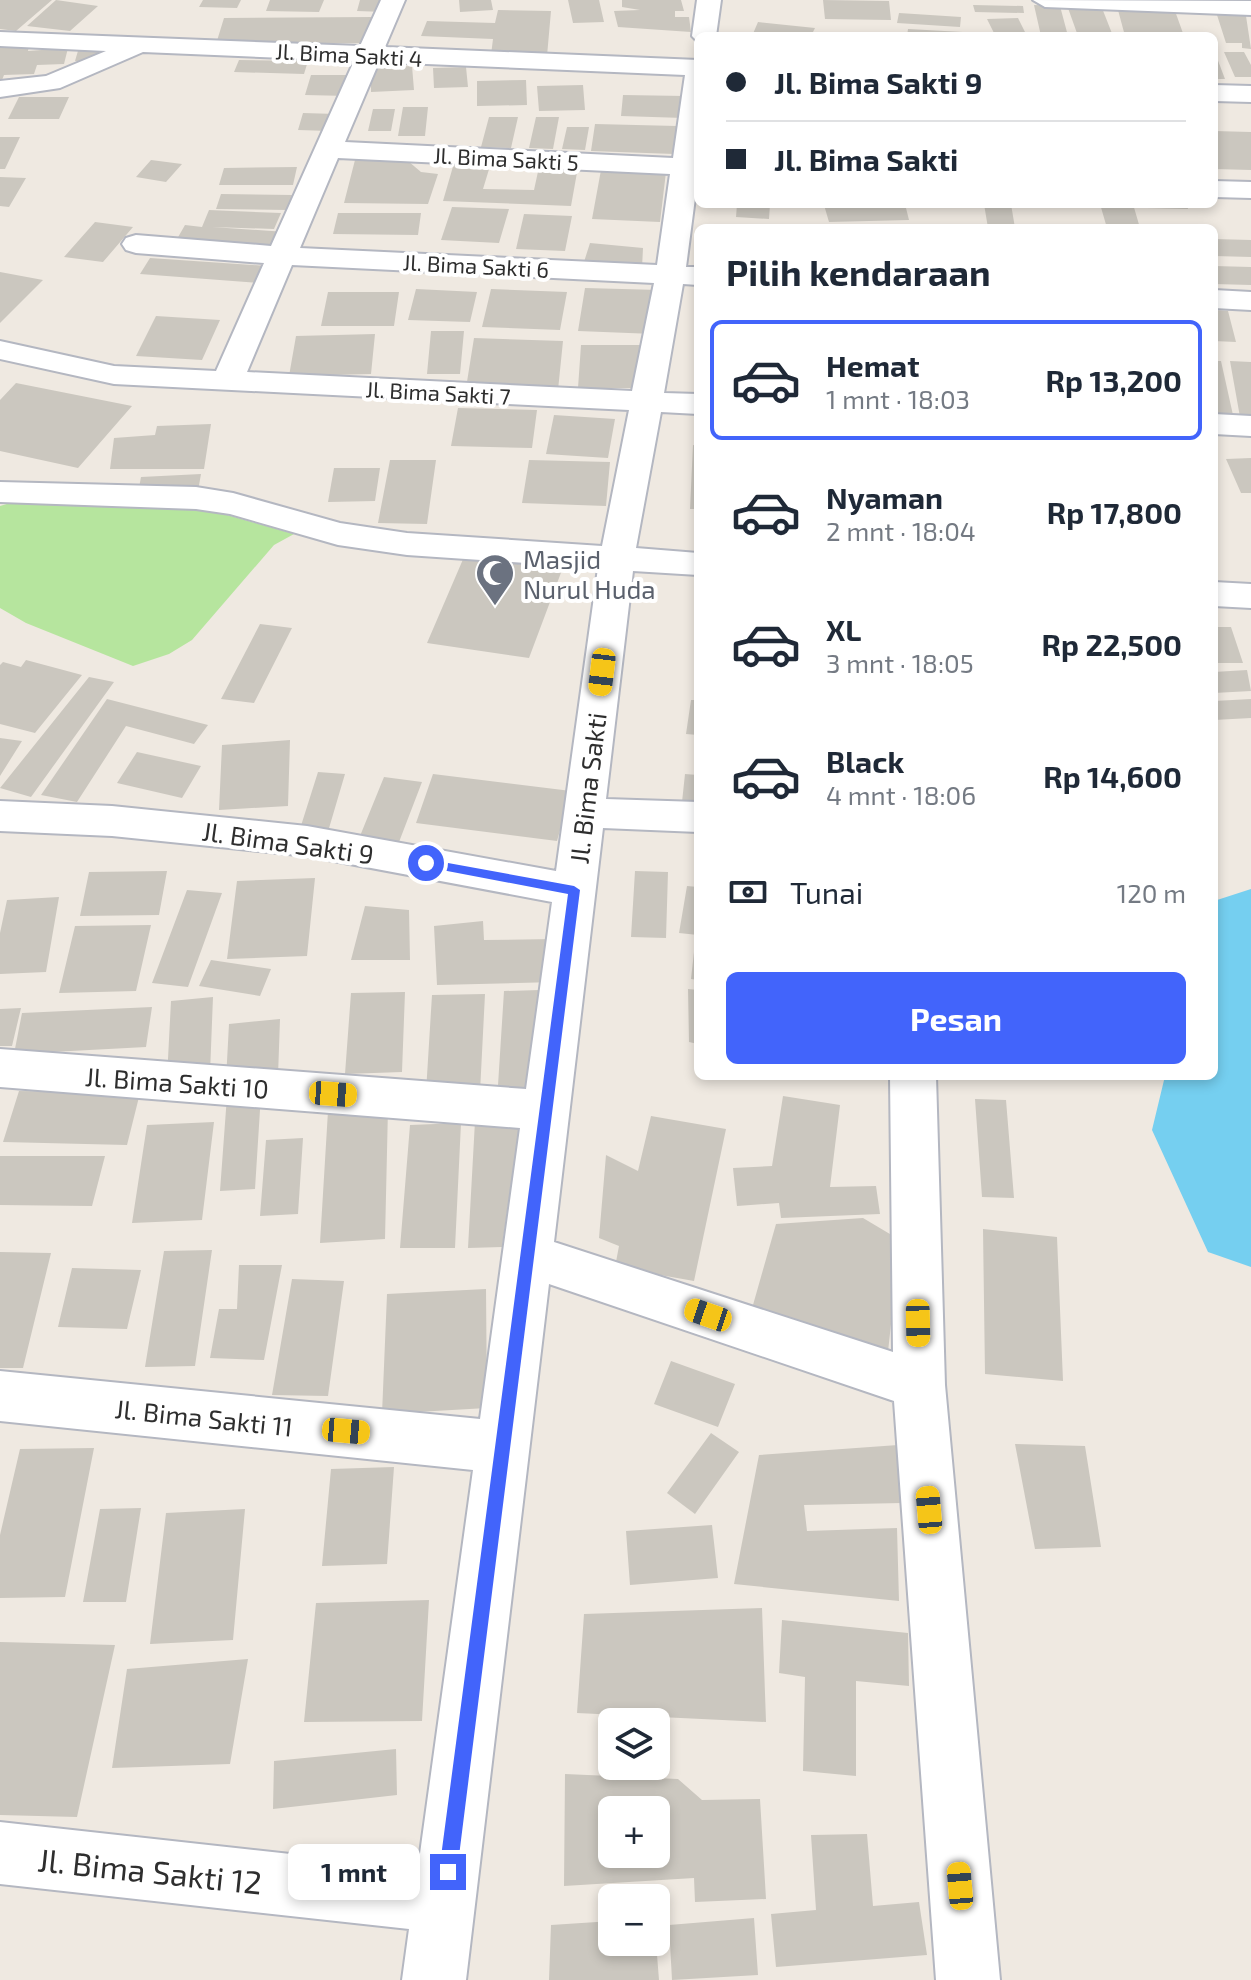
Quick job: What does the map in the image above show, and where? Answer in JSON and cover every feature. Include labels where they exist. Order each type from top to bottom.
[{"type":"street","points":[[227,382],[393,0]]},
{"type":"street","points":[[705,32],[709,0]]},
{"type":"street","points":[[1045,0],[1251,8]]},
{"type":"street","name":"Jl. Bima Sakti 4","points":[[0,39],[694,68]]},
{"type":"street","points":[[0,89],[51,83],[143,44]]},
{"type":"street","points":[[1218,93],[1251,94]]},
{"type":"street","name":"Jl. Bima Sakti","points":[[434,1980],[617,559],[648,402],[684,276],[694,127]]},
{"type":"street","name":"Jl. Bima Sakti 5","points":[[328,149],[691,166]]},
{"type":"street","points":[[1218,189],[1251,190]]},
{"type":"street","name":"Jl. Bima Sakti 6","points":[[136,244],[282,256],[684,276]]},
{"type":"street","points":[[1218,299],[1251,301]]},
{"type":"street","name":"Jl. Bima Sakti 7","points":[[0,350],[114,375],[694,404]]},
{"type":"street","points":[[1218,424],[1251,426]]},
{"type":"street","points":[[0,492],[196,498],[233,504],[298,525],[352,536],[447,547],[694,564]]},
{"type":"street","points":[[1218,594],[1251,596]]},
{"type":"street","points":[[584,813],[694,817]]},
{"type":"street","name":"Jl. Bima Sakti 9","points":[[0,816],[112,821],[307,841],[574,890]]},
{"type":"street","name":"Jl. Bima Sakti 10","points":[[0,1068],[545,1110]]},
{"type":"street","points":[[913,1080],[919,1385],[968,1980]]},
{"type":"street","points":[[527,1255],[919,1385]]},
{"type":"street","name":"Jl. Bima Sakti 11","points":[[0,1396],[503,1447]]},
{"type":"street","name":"Jl. Bima Sakti 12","points":[[0,1853],[444,1902]]},
{"type":"green space","points":[[17,501],[203,508],[294,534],[274,545],[192,640],[169,654],[133,666],[26,623],[0,608],[0,506]]},
{"type":"building","points":[[0,0],[52,0],[16,31],[0,29]]},
{"type":"building","points":[[56,0],[98,6],[70,31],[27,26]]},
{"type":"building","points":[[203,0],[241,0],[237,8],[199,7]]},
{"type":"building","points":[[270,0],[324,0],[319,12],[266,11]]},
{"type":"building","points":[[360,0],[388,0],[385,12],[357,11]]},
{"type":"building","points":[[459,0],[491,0],[493,10],[460,12]]},
{"type":"building","points":[[568,0],[599,0],[604,22],[573,23]]},
{"type":"building","points":[[622,0],[681,0],[684,11],[675,11],[675,17],[689,17],[691,32],[618,27],[614,11],[640,10],[622,7]]},
{"type":"building","points":[[823,0],[889,1],[891,20],[825,19]]},
{"type":"building","points":[[973,5],[1023,6],[1024,13],[975,12]]},
{"type":"building","points":[[1034,5],[1060,6],[1067,32],[1040,32]]},
{"type":"building","points":[[1068,8],[1102,8],[1111,32],[1077,32]]},
{"type":"building","points":[[498,10],[551,11],[547,56],[491,55],[493,39],[421,36],[427,21],[495,23]]},
{"type":"building","points":[[1118,10],[1175,11],[1183,32],[1124,32]]},
{"type":"building","points":[[899,13],[961,17],[960,27],[897,23]]},
{"type":"building","points":[[1217,15],[1246,16],[1251,49],[1242,48],[1242,43],[1226,43]]},
{"type":"building","points":[[374,17],[370,43],[216,44],[224,18]]},
{"type":"building","points":[[1018,18],[1025,32],[994,32],[987,19]]},
{"type":"building","points":[[758,22],[815,28],[813,32],[754,32]]},
{"type":"building","points":[[908,29],[963,32],[908,32]]},
{"type":"building","points":[[80,44],[102,44],[96,61],[75,61]]},
{"type":"building","points":[[29,46],[28,51],[68,48],[64,64],[37,65],[34,74],[4,75],[0,85],[0,48]]},
{"type":"building","points":[[1224,52],[1244,52],[1251,65],[1251,77],[1235,77]]},
{"type":"building","points":[[239,60],[308,61],[304,74],[234,72]]},
{"type":"building","points":[[1218,61],[1225,79],[1218,79]]},
{"type":"building","points":[[412,66],[414,90],[371,92],[371,68]]},
{"type":"building","points":[[466,67],[468,87],[434,88],[433,68]]},
{"type":"building","points":[[311,75],[353,75],[348,96],[305,95]]},
{"type":"building","points":[[526,80],[527,105],[477,106],[477,81]]},
{"type":"building","points":[[583,85],[585,110],[539,111],[537,86]]},
{"type":"building","points":[[623,95],[685,96],[684,118],[621,116]]},
{"type":"building","points":[[19,97],[69,97],[59,119],[8,119]]},
{"type":"building","points":[[403,107],[428,107],[425,136],[398,136]]},
{"type":"building","points":[[373,109],[395,109],[391,131],[368,131]]},
{"type":"building","points":[[303,113],[336,114],[330,131],[298,130]]},
{"type":"building","points":[[489,117],[518,117],[511,148],[481,147]]},
{"type":"building","points":[[536,117],[559,117],[553,149],[529,148]]},
{"type":"building","points":[[595,124],[677,126],[674,154],[591,151]]},
{"type":"building","points":[[567,127],[589,127],[585,150],[562,149]]},
{"type":"building","points":[[1218,131],[1251,132],[1251,170],[1218,169]]},
{"type":"building","points":[[0,137],[20,137],[5,169],[0,169]]},
{"type":"building","points":[[151,160],[182,164],[166,182],[136,177]]},
{"type":"building","points":[[355,160],[408,161],[421,172],[438,174],[428,204],[344,203]]},
{"type":"building","points":[[454,163],[490,166],[483,189],[534,190],[539,167],[578,167],[571,206],[443,201]]},
{"type":"building","points":[[297,167],[293,185],[219,185],[224,168]]},
{"type":"building","points":[[601,170],[666,172],[660,222],[592,219]]},
{"type":"building","points":[[0,177],[26,178],[9,207],[0,206]]},
{"type":"building","points":[[221,194],[292,195],[288,210],[216,209]]},
{"type":"building","points":[[452,207],[509,209],[499,243],[441,240]]},
{"type":"building","points":[[737,208],[770,208],[769,219],[736,217]]},
{"type":"building","points":[[825,208],[906,208],[909,220],[829,222]]},
{"type":"building","points":[[985,208],[1012,208],[1014,224],[987,224]]},
{"type":"building","points":[[1101,208],[1134,208],[1139,224],[1106,224]]},
{"type":"building","points":[[209,210],[281,213],[274,229],[212,227],[286,232],[276,253],[173,246],[185,225],[202,227]]},
{"type":"building","points":[[338,213],[421,213],[418,235],[333,234]]},
{"type":"building","points":[[524,214],[572,216],[565,251],[516,249]]},
{"type":"building","points":[[95,222],[133,227],[103,262],[64,257]]},
{"type":"building","points":[[1218,239],[1251,240],[1251,257],[1218,256]]},
{"type":"building","points":[[590,243],[643,248],[642,268],[583,265]]},
{"type":"building","points":[[150,258],[267,266],[258,283],[140,274]]},
{"type":"building","points":[[1218,266],[1251,267],[1251,285],[1218,284]]},
{"type":"building","points":[[0,272],[43,280],[0,323]]},
{"type":"building","points":[[585,288],[659,290],[654,334],[578,331]]},
{"type":"building","points":[[416,289],[477,292],[470,322],[408,320]]},
{"type":"building","points":[[491,289],[567,292],[560,330],[482,327]]},
{"type":"building","points":[[328,292],[399,292],[394,326],[321,326]]},
{"type":"building","points":[[1218,310],[1228,311],[1236,342],[1218,341]]},
{"type":"building","points":[[156,316],[220,320],[202,360],[136,356]]},
{"type":"building","points":[[431,331],[464,331],[460,374],[427,374]]},
{"type":"building","points":[[375,334],[371,374],[289,376],[296,336]]},
{"type":"building","points":[[474,338],[563,341],[558,390],[466,388]]},
{"type":"building","points":[[581,345],[645,345],[645,388],[578,388]]},
{"type":"building","points":[[1218,361],[1221,361],[1233,415],[1218,414]]},
{"type":"building","points":[[1230,361],[1251,362],[1251,417],[1240,417]]},
{"type":"building","points":[[16,383],[132,406],[78,468],[0,451],[0,400]]},
{"type":"building","points":[[458,408],[537,410],[532,448],[451,446]]},
{"type":"building","points":[[554,415],[615,419],[608,458],[546,454]]},
{"type":"building","points":[[211,424],[204,469],[110,469],[114,438],[155,435],[157,426]]},
{"type":"building","points":[[693,445],[694,509],[690,509]]},
{"type":"building","points":[[1251,458],[1251,493],[1241,493],[1226,459]]},
{"type":"building","points":[[390,460],[436,460],[427,524],[378,523]]},
{"type":"building","points":[[529,460],[610,462],[606,506],[522,503]]},
{"type":"building","points":[[334,468],[380,468],[375,501],[328,502]]},
{"type":"building","points":[[201,474],[198,491],[138,493],[141,477]]},
{"type":"building","name":"Masjid Nurul Huda","points":[[464,557],[562,570],[529,658],[427,643]]},
{"type":"building","points":[[260,624],[292,628],[254,703],[221,699]]},
{"type":"building","points":[[1218,627],[1231,627],[1243,663],[1218,663]]},
{"type":"building","points":[[26,660],[82,675],[35,733],[0,724],[0,665],[3,662],[21,667]]},
{"type":"building","points":[[1247,670],[1251,691],[1218,693],[1218,672]]},
{"type":"building","points":[[89,677],[114,682],[31,797],[0,788]]},
{"type":"building","points":[[107,699],[208,725],[194,744],[126,726],[77,802],[41,795]]},
{"type":"building","points":[[1251,699],[1251,718],[1218,720],[1218,701]]},
{"type":"building","points":[[691,700],[694,700],[694,735],[686,734]]},
{"type":"building","points":[[0,738],[22,741],[0,776]]},
{"type":"building","points":[[290,740],[288,806],[219,810],[222,745]]},
{"type":"building","points":[[137,752],[201,766],[182,798],[117,783]]},
{"type":"building","points":[[318,772],[345,774],[327,835],[299,832]]},
{"type":"building","points":[[433,774],[571,791],[557,841],[416,823]]},
{"type":"building","points":[[685,774],[694,775],[694,804],[682,802]]},
{"type":"building","points":[[384,777],[422,782],[399,842],[360,836]]},
{"type":"building","points":[[167,871],[159,915],[80,916],[89,872]]},
{"type":"building","points":[[635,871],[668,872],[666,938],[631,937]]},
{"type":"building","points":[[315,878],[307,956],[227,959],[237,881]]},
{"type":"building","points":[[687,886],[694,887],[694,935],[679,933]]},
{"type":"building","points":[[187,890],[222,893],[188,987],[152,983]]},
{"type":"building","points":[[59,897],[46,972],[0,974],[0,933],[7,900]]},
{"type":"building","points":[[365,906],[409,910],[410,960],[351,960]]},
{"type":"building","points":[[483,921],[484,940],[555,939],[555,982],[437,985],[434,926]]},
{"type":"building","points":[[151,925],[136,991],[59,993],[75,926]]},
{"type":"building","points":[[694,952],[694,979],[691,979]]},
{"type":"building","points":[[211,960],[271,969],[260,996],[199,986]]},
{"type":"building","points":[[688,989],[694,990],[694,1043],[689,1042]]},
{"type":"building","points":[[540,990],[537,1102],[497,1101],[504,991]]},
{"type":"building","points":[[405,992],[402,1072],[345,1074],[351,993]]},
{"type":"building","points":[[485,994],[480,1092],[426,1092],[432,995]]},
{"type":"building","points":[[213,997],[210,1073],[167,1078],[171,1001]]},
{"type":"building","points":[[152,1007],[146,1047],[14,1054],[22,1013]]},
{"type":"building","points":[[21,1008],[12,1046],[0,1046],[0,1009]]},
{"type":"building","points":[[280,1019],[278,1076],[226,1080],[229,1024]]},
{"type":"building","points":[[19,1091],[140,1093],[127,1145],[3,1142]]},
{"type":"building","points":[[261,1094],[255,1189],[220,1191],[227,1096]]},
{"type":"building","points":[[783,1096],[840,1105],[830,1187],[876,1186],[880,1214],[781,1218],[779,1203],[737,1206],[733,1168],[772,1166]]},
{"type":"building","points":[[975,1099],[1006,1100],[1014,1198],[982,1197]]},
{"type":"building","points":[[388,1108],[385,1239],[320,1243],[328,1111]]},
{"type":"building","points":[[651,1116],[726,1129],[694,1281],[615,1267],[619,1246],[599,1238],[606,1155],[638,1171]]},
{"type":"building","points":[[475,1121],[520,1121],[502,1247],[468,1248]]},
{"type":"building","points":[[214,1122],[202,1220],[132,1223],[147,1125]]},
{"type":"building","points":[[461,1123],[455,1248],[400,1248],[410,1125]]},
{"type":"building","points":[[303,1138],[298,1214],[260,1216],[266,1140]]},
{"type":"building","points":[[0,1156],[105,1156],[92,1206],[0,1205]]},
{"type":"building","points":[[863,1218],[900,1240],[888,1352],[751,1312],[776,1224]]},
{"type":"building","points":[[983,1229],[1057,1237],[1063,1381],[985,1374]]},
{"type":"building","points":[[212,1250],[195,1366],[145,1367],[164,1251]]},
{"type":"building","points":[[0,1252],[51,1253],[23,1368],[0,1368]]},
{"type":"building","points":[[239,1265],[282,1265],[264,1360],[210,1358],[219,1309],[237,1309]]},
{"type":"building","points":[[72,1268],[141,1270],[127,1329],[58,1327]]},
{"type":"building","points":[[292,1279],[344,1281],[328,1396],[272,1395]]},
{"type":"building","points":[[486,1289],[487,1408],[382,1414],[387,1294]]},
{"type":"building","points":[[671,1361],[735,1384],[718,1427],[654,1404]]},
{"type":"building","points":[[711,1433],[739,1452],[695,1514],[667,1493]]},
{"type":"building","points":[[1015,1444],[1085,1446],[1101,1547],[1035,1549]]},
{"type":"building","points":[[898,1445],[902,1503],[804,1505],[807,1531],[897,1528],[899,1601],[734,1584],[759,1455]]},
{"type":"building","points":[[94,1448],[65,1597],[0,1598],[0,1535],[20,1449]]},
{"type":"building","points":[[394,1467],[387,1564],[322,1566],[331,1469]]},
{"type":"building","points":[[141,1508],[126,1602],[83,1602],[100,1509]]},
{"type":"building","points":[[245,1509],[233,1640],[150,1644],[166,1513]]},
{"type":"building","points":[[712,1525],[718,1578],[630,1585],[626,1531]]},
{"type":"building","points":[[429,1600],[422,1721],[304,1722],[316,1603]]},
{"type":"building","points":[[762,1608],[766,1722],[670,1717],[670,1708],[598,1708],[598,1714],[577,1713],[584,1614]]},
{"type":"building","points":[[782,1620],[908,1633],[909,1686],[856,1681],[856,1776],[803,1771],[805,1677],[779,1673]]},
{"type":"building","points":[[0,1642],[115,1645],[77,1817],[0,1815]]},
{"type":"building","points":[[248,1659],[230,1764],[112,1768],[127,1669]]},
{"type":"building","points":[[396,1749],[397,1795],[273,1809],[274,1761]]},
{"type":"building","points":[[565,1774],[598,1775],[598,1780],[678,1779],[702,1800],[760,1799],[766,1899],[695,1902],[694,1878],[564,1886]]},
{"type":"building","points":[[867,1834],[873,1906],[919,1902],[927,1955],[776,1967],[771,1914],[816,1910],[811,1835]]},
{"type":"building","points":[[754,1918],[758,1975],[672,1980],[670,1925]]},
{"type":"building","points":[[598,1922],[598,1956],[657,1956],[659,1980],[549,1980],[551,1925]]},
{"type":"waterway","points":[[1251,931],[1211,1130],[1251,1214]]},
{"type":"place","name":"Masjid Nurul Huda","points":[[495,607]]},
{"type":"route","points":[[426,863],[574,890],[448,1872]]}]
